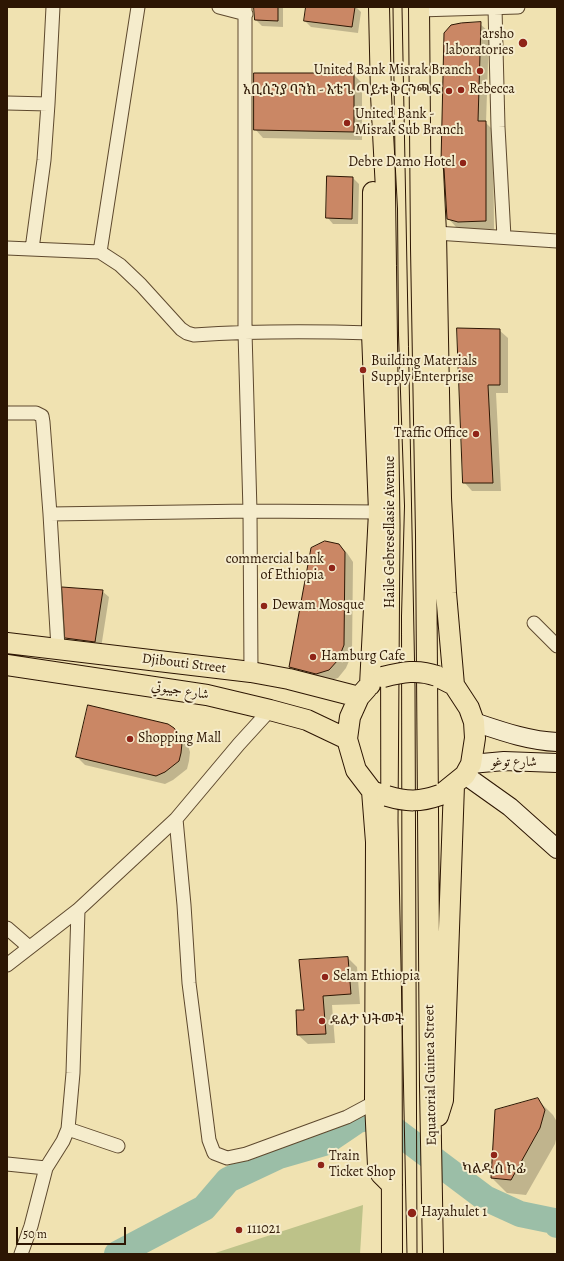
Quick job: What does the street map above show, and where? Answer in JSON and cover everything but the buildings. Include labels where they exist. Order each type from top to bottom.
[{"type":"main road","name":"Haile Gebresellasie Avenue","points":[[379,7],[381,95],[387,209],[388,335],[394,506],[391,616],[392,890],[380,1107]]},
{"type":"main road","points":[[419,9],[420,125],[432,162],[434,180],[441,498],[446,593],[445,681]]},
{"type":"main road","points":[[381,95],[373,164],[372,333],[379,512],[370,687],[350,717],[347,739],[356,770],[379,793],[414,802],[427,800],[458,780]]},
{"type":"main road","name":"Equatorial Guinea Street","points":[[420,125],[426,535],[430,1086],[434,1254]]},
{"type":"main road","name":"Djibouti Street","points":[[7,643],[251,672],[289,679],[370,687]]},
{"type":"main road","name":"شارع جيبوتي","points":[[7,665],[207,695],[307,720],[347,739]]},
{"type":"main road","points":[[370,687],[411,671],[426,672],[445,681],[469,708],[474,722],[475,738],[458,780],[443,1100],[432,1134]]},
{"type":"main road","points":[[379,793],[376,842],[380,1107],[385,1162],[392,1185],[392,1254]]},
{"type":"street","points":[[32,249],[44,160],[53,7]]},
{"type":"street","points":[[100,252],[138,7]]},
{"type":"street","points":[[219,7],[245,11],[245,332],[250,511],[251,672]]},
{"type":"street","points":[[419,9],[518,7]]},
{"type":"street","points":[[495,8],[498,127],[504,237]]},
{"type":"street","points":[[7,103],[48,104]]},
{"type":"street","points":[[436,233],[557,241]]},
{"type":"street","points":[[7,248],[100,252],[120,265],[181,328],[187,333],[194,335],[245,332],[317,331],[372,333]]},
{"type":"street","points":[[7,413],[36,413],[42,416],[50,514],[58,648]]},
{"type":"street","points":[[50,514],[250,511],[379,512]]},
{"type":"street","points":[[534,623],[557,646]]},
{"type":"street","points":[[7,965],[78,910],[176,819],[239,744],[270,710]]},
{"type":"street","points":[[474,722],[507,733],[547,742],[557,742]]},
{"type":"street","name":"شارع توغو","points":[[458,780],[504,761],[557,763]]},
{"type":"street","points":[[458,780],[510,807],[557,849]]},
{"type":"street","points":[[176,819],[189,982],[209,1140],[214,1153],[227,1158],[246,1154],[346,1117],[380,1107]]},
{"type":"street","points":[[21,1254],[31,1226],[46,1168],[68,1129],[73,1074],[78,910]]},
{"type":"street","points":[[7,928],[30,947]]},
{"type":"street","points":[[68,1129],[118,1146]]},
{"type":"street","points":[[7,1164],[46,1168]]},
{"type":"green space","points":[[363,1205],[360,1254],[212,1254]]},
{"type":"waterway","points":[[117,1254],[204,1208],[228,1180],[279,1156],[324,1143],[358,1120],[376,1116],[485,1198],[520,1214],[554,1221],[557,1225]]},
{"type":"tram line","points":[[393,7],[400,525],[398,821],[407,1254]]},
{"type":"tram line","points":[[402,7],[415,687],[417,1254]]},
{"type":"place","name":"arsho laboratories","points":[[523,43]]},
{"type":"place","name":"United Bank Misrak Branch","points":[[480,71]]},
{"type":"place","name":"Rebecca","points":[[461,90]]},
{"type":"place","name":"አቢሲንያ ባንክ - እቴጌ ጣይቱ ቅርንጫፍ","points":[[449,91]]},
{"type":"place","name":"United Bank - Misrak Sub Branch","points":[[347,123]]},
{"type":"place","name":"Debre Damo Hotel","points":[[463,163]]},
{"type":"place","name":"Building Materials Supply Enterprise","points":[[363,370]]},
{"type":"place","name":"Traffic Office","points":[[476,434]]},
{"type":"place","name":"commercial bank of Ethiopia","points":[[332,568]]},
{"type":"place","name":"Dewam Mosque","points":[[264,606]]},
{"type":"place","name":"Hamburg Cafe","points":[[313,657]]},
{"type":"place","name":"Shopping Mall","points":[[130,739]]},
{"type":"place","name":"Selam Ethiopia","points":[[325,977]]},
{"type":"place","name":"ዴልታ ህትመት","points":[[322,1021]]},
{"type":"place","name":"ካልዲስ ኮፊ","points":[[494,1155]]},
{"type":"place","name":"Train Ticket Shop","points":[[321,1165]]},
{"type":"place","name":"Hayahulet 1","points":[[412,1213]]},
{"type":"place","name":"111021","points":[[239,1230]]}]
